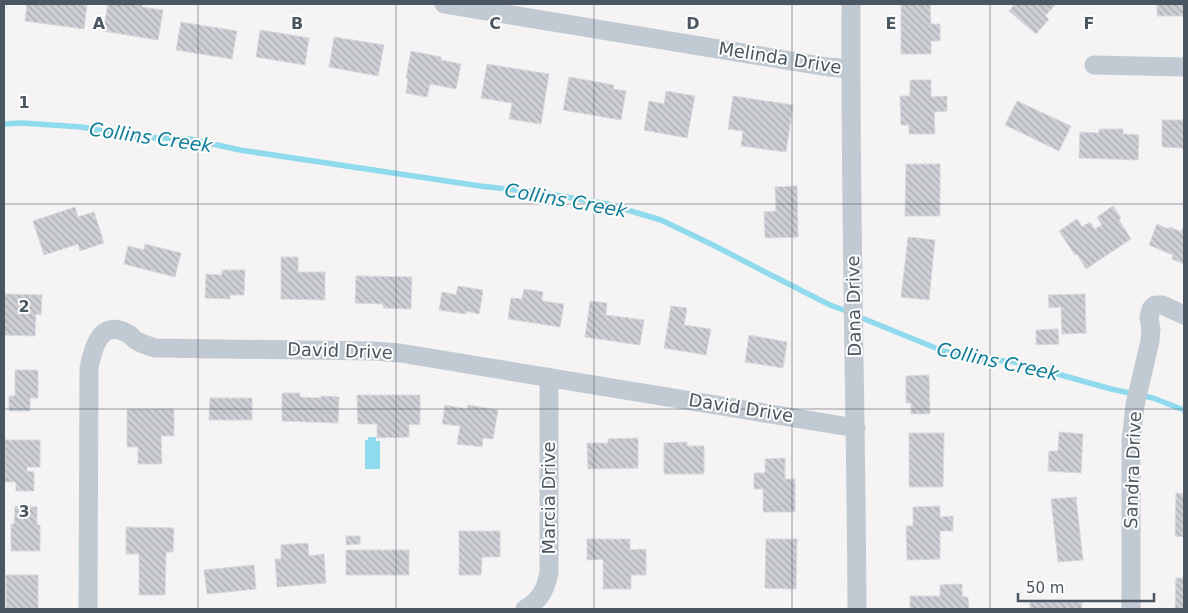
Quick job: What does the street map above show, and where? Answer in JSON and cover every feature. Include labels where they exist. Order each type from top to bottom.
[{"type":"street","name":"Melinda Drive","points":[[444,4],[828,67],[850,69]]},
{"type":"street","name":"Dana Drive","points":[[851,4],[850,69],[857,609]]},
{"type":"street","points":[[1094,65],[1184,67]]},
{"type":"street","name":"Sandra Drive","points":[[1131,609],[1131,442],[1135,405],[1150,341],[1151,329],[1149,318],[1151,309],[1155,305],[1162,305],[1184,315]]},
{"type":"street","name":"David Drive","points":[[88,609],[89,368],[93,349],[100,336],[108,331],[116,330],[127,333],[138,342],[155,348],[400,353],[856,428]]},
{"type":"street","name":"Marcia Drive","points":[[525,609],[542,594],[547,585],[549,573],[549,377]]},
{"type":"water","points":[[368,437],[376,437],[376,441],[380,441],[380,469],[365,469],[365,440],[368,440]]},
{"type":"building","points":[[27,4],[87,4],[84,29],[25,21]]},
{"type":"building","points":[[108,4],[142,4],[142,7],[163,10],[158,40],[103,31]]},
{"type":"building","points":[[901,4],[930,4],[931,24],[940,24],[940,41],[931,41],[931,54],[901,54]]},
{"type":"building","points":[[1015,4],[1056,4],[1045,16],[1049,19],[1036,34],[1009,11]]},
{"type":"building","points":[[1157,4],[1184,4],[1184,16],[1157,16]]},
{"type":"building","points":[[181,22],[237,31],[232,59],[176,50]]},
{"type":"building","points":[[260,30],[309,38],[305,65],[256,57]]},
{"type":"building","points":[[334,37],[384,45],[378,76],[329,67]]},
{"type":"building","points":[[411,51],[441,57],[441,60],[461,64],[456,89],[430,84],[427,97],[406,93],[408,79],[406,78]]},
{"type":"building","points":[[487,64],[549,74],[541,124],[509,119],[512,103],[481,98]]},
{"type":"building","points":[[569,77],[614,85],[613,89],[626,91],[621,120],[563,110]]},
{"type":"building","points":[[910,80],[931,80],[931,97],[947,96],[947,111],[934,112],[935,134],[909,134],[909,125],[901,125],[900,96],[910,96]]},
{"type":"building","points":[[666,91],[695,96],[687,138],[644,130],[649,101],[664,104]]},
{"type":"building","points":[[733,96],[793,105],[786,152],[741,146],[743,131],[728,129]]},
{"type":"building","points":[[1017,101],[1071,126],[1059,151],[1005,125]]},
{"type":"building","points":[[1162,120],[1184,120],[1184,148],[1162,147]]},
{"type":"building","points":[[1099,129],[1123,129],[1123,134],[1139,135],[1138,160],[1079,158],[1080,132],[1099,133]]},
{"type":"building","points":[[906,164],[940,164],[940,216],[905,216]]},
{"type":"building","points":[[797,186],[798,237],[765,238],[764,212],[776,211],[775,187]]},
{"type":"building","points":[[1113,206],[1131,239],[1086,269],[1059,231],[1077,219],[1082,227],[1090,222],[1095,229],[1102,225],[1097,217]]},
{"type":"building","points":[[75,207],[78,217],[94,212],[104,243],[80,251],[78,244],[44,255],[33,221]]},
{"type":"building","points":[[1157,224],[1181,232],[1184,226],[1184,264],[1172,259],[1173,255],[1149,245]]},
{"type":"building","points":[[908,237],[935,240],[929,300],[901,297]]},
{"type":"building","points":[[145,244],[181,253],[175,277],[124,264],[128,246],[144,250]]},
{"type":"building","points":[[281,257],[298,257],[298,272],[325,272],[325,300],[281,299]]},
{"type":"building","points":[[222,270],[245,270],[244,295],[230,295],[230,299],[205,298],[206,274],[222,275]]},
{"type":"building","points":[[356,276],[412,277],[411,309],[383,308],[383,304],[355,303]]},
{"type":"building","points":[[458,286],[483,290],[479,314],[466,311],[466,314],[439,310],[442,292],[456,295]]},
{"type":"building","points":[[524,289],[543,292],[542,301],[564,304],[560,327],[508,319],[511,298],[522,299]]},
{"type":"building","points":[[5,294],[42,295],[41,315],[36,314],[35,336],[4,335]]},
{"type":"building","points":[[1085,294],[1086,333],[1062,334],[1061,307],[1049,308],[1048,295]]},
{"type":"building","points":[[590,301],[607,303],[606,315],[644,320],[640,345],[585,337]]},
{"type":"building","points":[[671,306],[687,308],[684,325],[711,329],[706,355],[664,348]]},
{"type":"building","points":[[1058,329],[1059,344],[1036,345],[1036,330]]},
{"type":"building","points":[[749,335],[787,342],[783,368],[745,362]]},
{"type":"building","points":[[15,370],[38,370],[38,398],[30,398],[30,411],[9,411],[9,396],[15,396]]},
{"type":"building","points":[[929,375],[930,414],[911,414],[911,403],[906,403],[906,376]]},
{"type":"building","points":[[282,393],[300,393],[300,397],[339,397],[338,423],[282,421]]},
{"type":"building","points":[[357,395],[420,395],[420,425],[409,424],[409,437],[377,438],[377,424],[358,424]]},
{"type":"building","points":[[210,398],[252,398],[252,420],[209,420]]},
{"type":"building","points":[[445,405],[467,409],[468,405],[498,410],[493,439],[483,438],[482,447],[457,444],[460,426],[442,424]]},
{"type":"building","points":[[127,409],[174,409],[174,436],[161,436],[162,464],[138,464],[138,447],[127,447]]},
{"type":"building","points":[[1059,432],[1083,434],[1081,473],[1048,471],[1049,451],[1058,451]]},
{"type":"building","points":[[909,433],[944,433],[943,487],[909,487]]},
{"type":"building","points":[[638,438],[638,468],[588,469],[587,443],[608,443],[608,439]]},
{"type":"building","points":[[5,440],[40,440],[40,467],[27,467],[27,471],[34,472],[34,491],[16,491],[16,482],[5,482]]},
{"type":"building","points":[[687,442],[687,446],[704,446],[704,474],[664,474],[664,443]]},
{"type":"building","points":[[785,458],[785,479],[795,479],[795,512],[763,512],[763,489],[754,489],[754,473],[765,473],[765,459]]},
{"type":"building","points":[[1176,493],[1184,494],[1184,537],[1175,536]]},
{"type":"building","points":[[1076,497],[1083,560],[1058,562],[1051,499]]},
{"type":"building","points":[[15,506],[37,507],[37,525],[40,525],[40,551],[11,551],[11,524],[14,524]]},
{"type":"building","points":[[940,506],[940,517],[953,516],[953,531],[940,531],[940,559],[907,560],[906,526],[913,526],[913,507]]},
{"type":"building","points":[[126,527],[174,528],[173,552],[166,552],[165,595],[139,595],[139,554],[126,554]]},
{"type":"building","points":[[459,531],[500,531],[500,557],[482,557],[481,575],[459,575]]},
{"type":"building","points":[[346,536],[360,536],[360,544],[346,545]]},
{"type":"building","points":[[587,539],[630,539],[630,550],[646,549],[646,575],[631,575],[631,589],[603,589],[603,559],[587,560]]},
{"type":"building","points":[[766,539],[797,539],[796,589],[765,588]]},
{"type":"building","points":[[308,543],[309,556],[324,554],[326,583],[277,587],[275,559],[281,559],[281,545]]},
{"type":"building","points":[[346,550],[409,550],[409,575],[346,575]]},
{"type":"building","points":[[254,565],[256,589],[207,594],[204,570]]},
{"type":"building","points":[[6,575],[38,575],[38,609],[6,609]]},
{"type":"building","points":[[1176,578],[1184,578],[1184,609],[1175,609]]},
{"type":"building","points":[[962,584],[962,596],[968,598],[969,609],[910,609],[910,596],[940,596],[940,585]]},
{"type":"building","points":[[1030,602],[1082,602],[1082,609],[1030,609]]},
{"type":"waterway","name":"Collins Creek","points":[[4,124],[22,123],[82,127],[135,137],[190,139],[240,150],[480,186],[543,193],[607,204],[661,220],[830,305],[849,312]]},
{"type":"waterway","name":"Collins Creek","points":[[857,316],[943,351],[982,360],[1011,361],[1111,389],[1153,398],[1184,410]]}]
